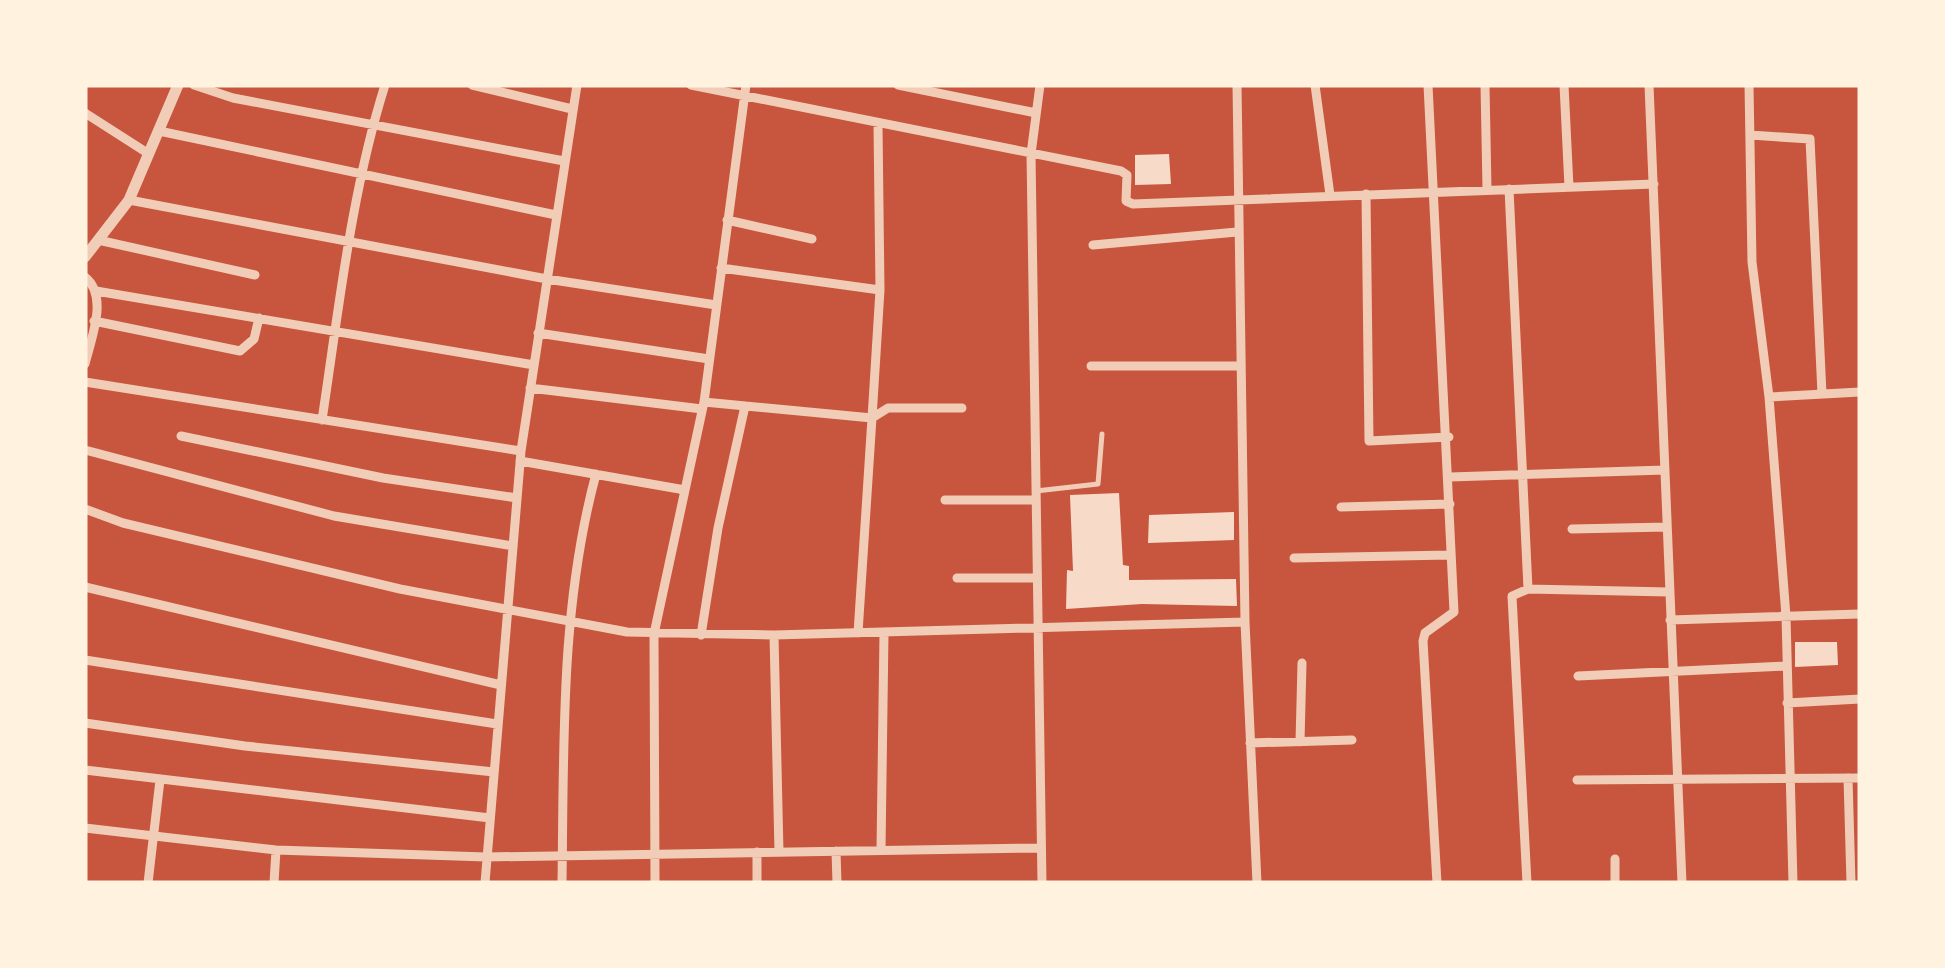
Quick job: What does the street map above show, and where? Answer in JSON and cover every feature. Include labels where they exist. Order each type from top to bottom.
[{"type":"street","points":[[85,257],[140,202],[149,154],[164,133],[178,85]]},
{"type":"street","points":[[322,420],[349,242],[373,122],[385,85]]},
{"type":"street","points":[[472,85],[572,109]]},
{"type":"street","points":[[484,883],[520,456],[577,85]]},
{"type":"street","points":[[691,85],[1125,173],[1128,204],[1654,184]]},
{"type":"street","points":[[655,883],[654,634],[703,405],[746,85]]},
{"type":"street","points":[[898,85],[1036,113]]},
{"type":"street","points":[[1040,85],[1031,154],[1042,883]]},
{"type":"street","points":[[1237,85],[1245,622],[1257,883]]},
{"type":"street","points":[[1315,85],[1330,195]]},
{"type":"street","points":[[1428,85],[1454,612],[1426,634],[1423,641],[1437,883]]},
{"type":"street","points":[[1484,85],[1487,190]]},
{"type":"street","points":[[1564,85],[1569,186]]},
{"type":"street","points":[[1649,85],[1682,883]]},
{"type":"street","points":[[1749,85],[1752,262],[1769,397],[1786,616],[1793,883]]},
{"type":"street","points":[[198,86],[233,98],[373,122],[564,162]]},
{"type":"street","points":[[85,113],[149,154]]},
{"type":"street","points":[[858,633],[880,290],[878,124]]},
{"type":"street","points":[[164,133],[556,215]]},
{"type":"street","points":[[1750,135],[1810,138],[1822,394]]},
{"type":"street","points":[[1509,189],[1528,589]]},
{"type":"street","points":[[1366,194],[1368,441],[1448,437]]},
{"type":"street","points":[[140,202],[547,279],[716,305]]},
{"type":"street","points":[[728,220],[812,239]]},
{"type":"street","points":[[1093,245],[1237,232]]},
{"type":"street","points":[[98,240],[255,274]]},
{"type":"street","points":[[721,268],[880,290]]},
{"type":"street","points":[[85,277],[96,292],[100,322],[85,364]]},
{"type":"street","points":[[96,292],[534,364]]},
{"type":"street","points":[[100,322],[240,351],[254,339],[258,318]]},
{"type":"street","points":[[538,333],[709,358]]},
{"type":"street","points":[[1091,366],[1240,366]]},
{"type":"street","points":[[88,382],[322,420],[685,490]]},
{"type":"street","points":[[530,388],[872,418],[888,408],[962,408]]},
{"type":"street","points":[[1769,397],[1860,392]]},
{"type":"street","points":[[701,635],[713,555],[745,406]]},
{"type":"street","points":[[182,436],[383,478],[516,498]]},
{"type":"street","points":[[85,450],[334,516],[512,546]]},
{"type":"street","points":[[1450,477],[1665,470]]},
{"type":"street","points":[[562,883],[568,621],[582,524],[596,474]]},
{"type":"street","points":[[946,500],[1036,495]]},
{"type":"street","points":[[1341,507],[1450,504]]},
{"type":"street","points":[[85,509],[123,523],[507,610],[654,634],[1038,630],[1245,622]]},
{"type":"street","points":[[1572,529],[1667,527]]},
{"type":"street","points":[[1294,558],[1450,555]]},
{"type":"street","points":[[958,578],[1037,578]]},
{"type":"street","points":[[85,587],[501,685]]},
{"type":"street","points":[[1528,883],[1512,596],[1528,589],[1669,592]]},
{"type":"street","points":[[1670,620],[1860,614]]},
{"type":"street","points":[[881,850],[884,633]]},
{"type":"street","points":[[774,635],[779,852]]},
{"type":"street","points":[[85,660],[498,724]]},
{"type":"street","points":[[1300,742],[1302,663]]},
{"type":"street","points":[[1578,676],[1787,666]]},
{"type":"street","points":[[1787,702],[1860,700]]},
{"type":"street","points":[[85,723],[245,746],[494,772]]},
{"type":"street","points":[[1250,743],[1352,740]]},
{"type":"street","points":[[85,770],[490,818]]},
{"type":"street","points":[[1848,778],[1851,883]]},
{"type":"street","points":[[1577,780],[1860,778]]},
{"type":"street","points":[[148,883],[160,780]]},
{"type":"street","points":[[85,828],[276,850],[486,857],[1039,848]]},
{"type":"street","points":[[274,883],[276,850]]},
{"type":"street","points":[[836,851],[837,883]]},
{"type":"street","points":[[757,852],[757,883]]},
{"type":"street","points":[[1614,859],[1615,883]]},
{"type":"lane","points":[[1036,495],[1098,484],[1102,434]]},
{"type":"building","points":[[1169,154],[1171,184],[1135,185],[1135,155]]},
{"type":"building","points":[[1119,493],[1123,565],[1129,566],[1129,580],[1236,579],[1237,606],[1142,604],[1066,609],[1067,570],[1073,571],[1070,495]]},
{"type":"building","points":[[1234,512],[1234,540],[1148,543],[1149,515]]},
{"type":"building","points":[[1795,642],[1837,642],[1838,665],[1795,667]]}]
